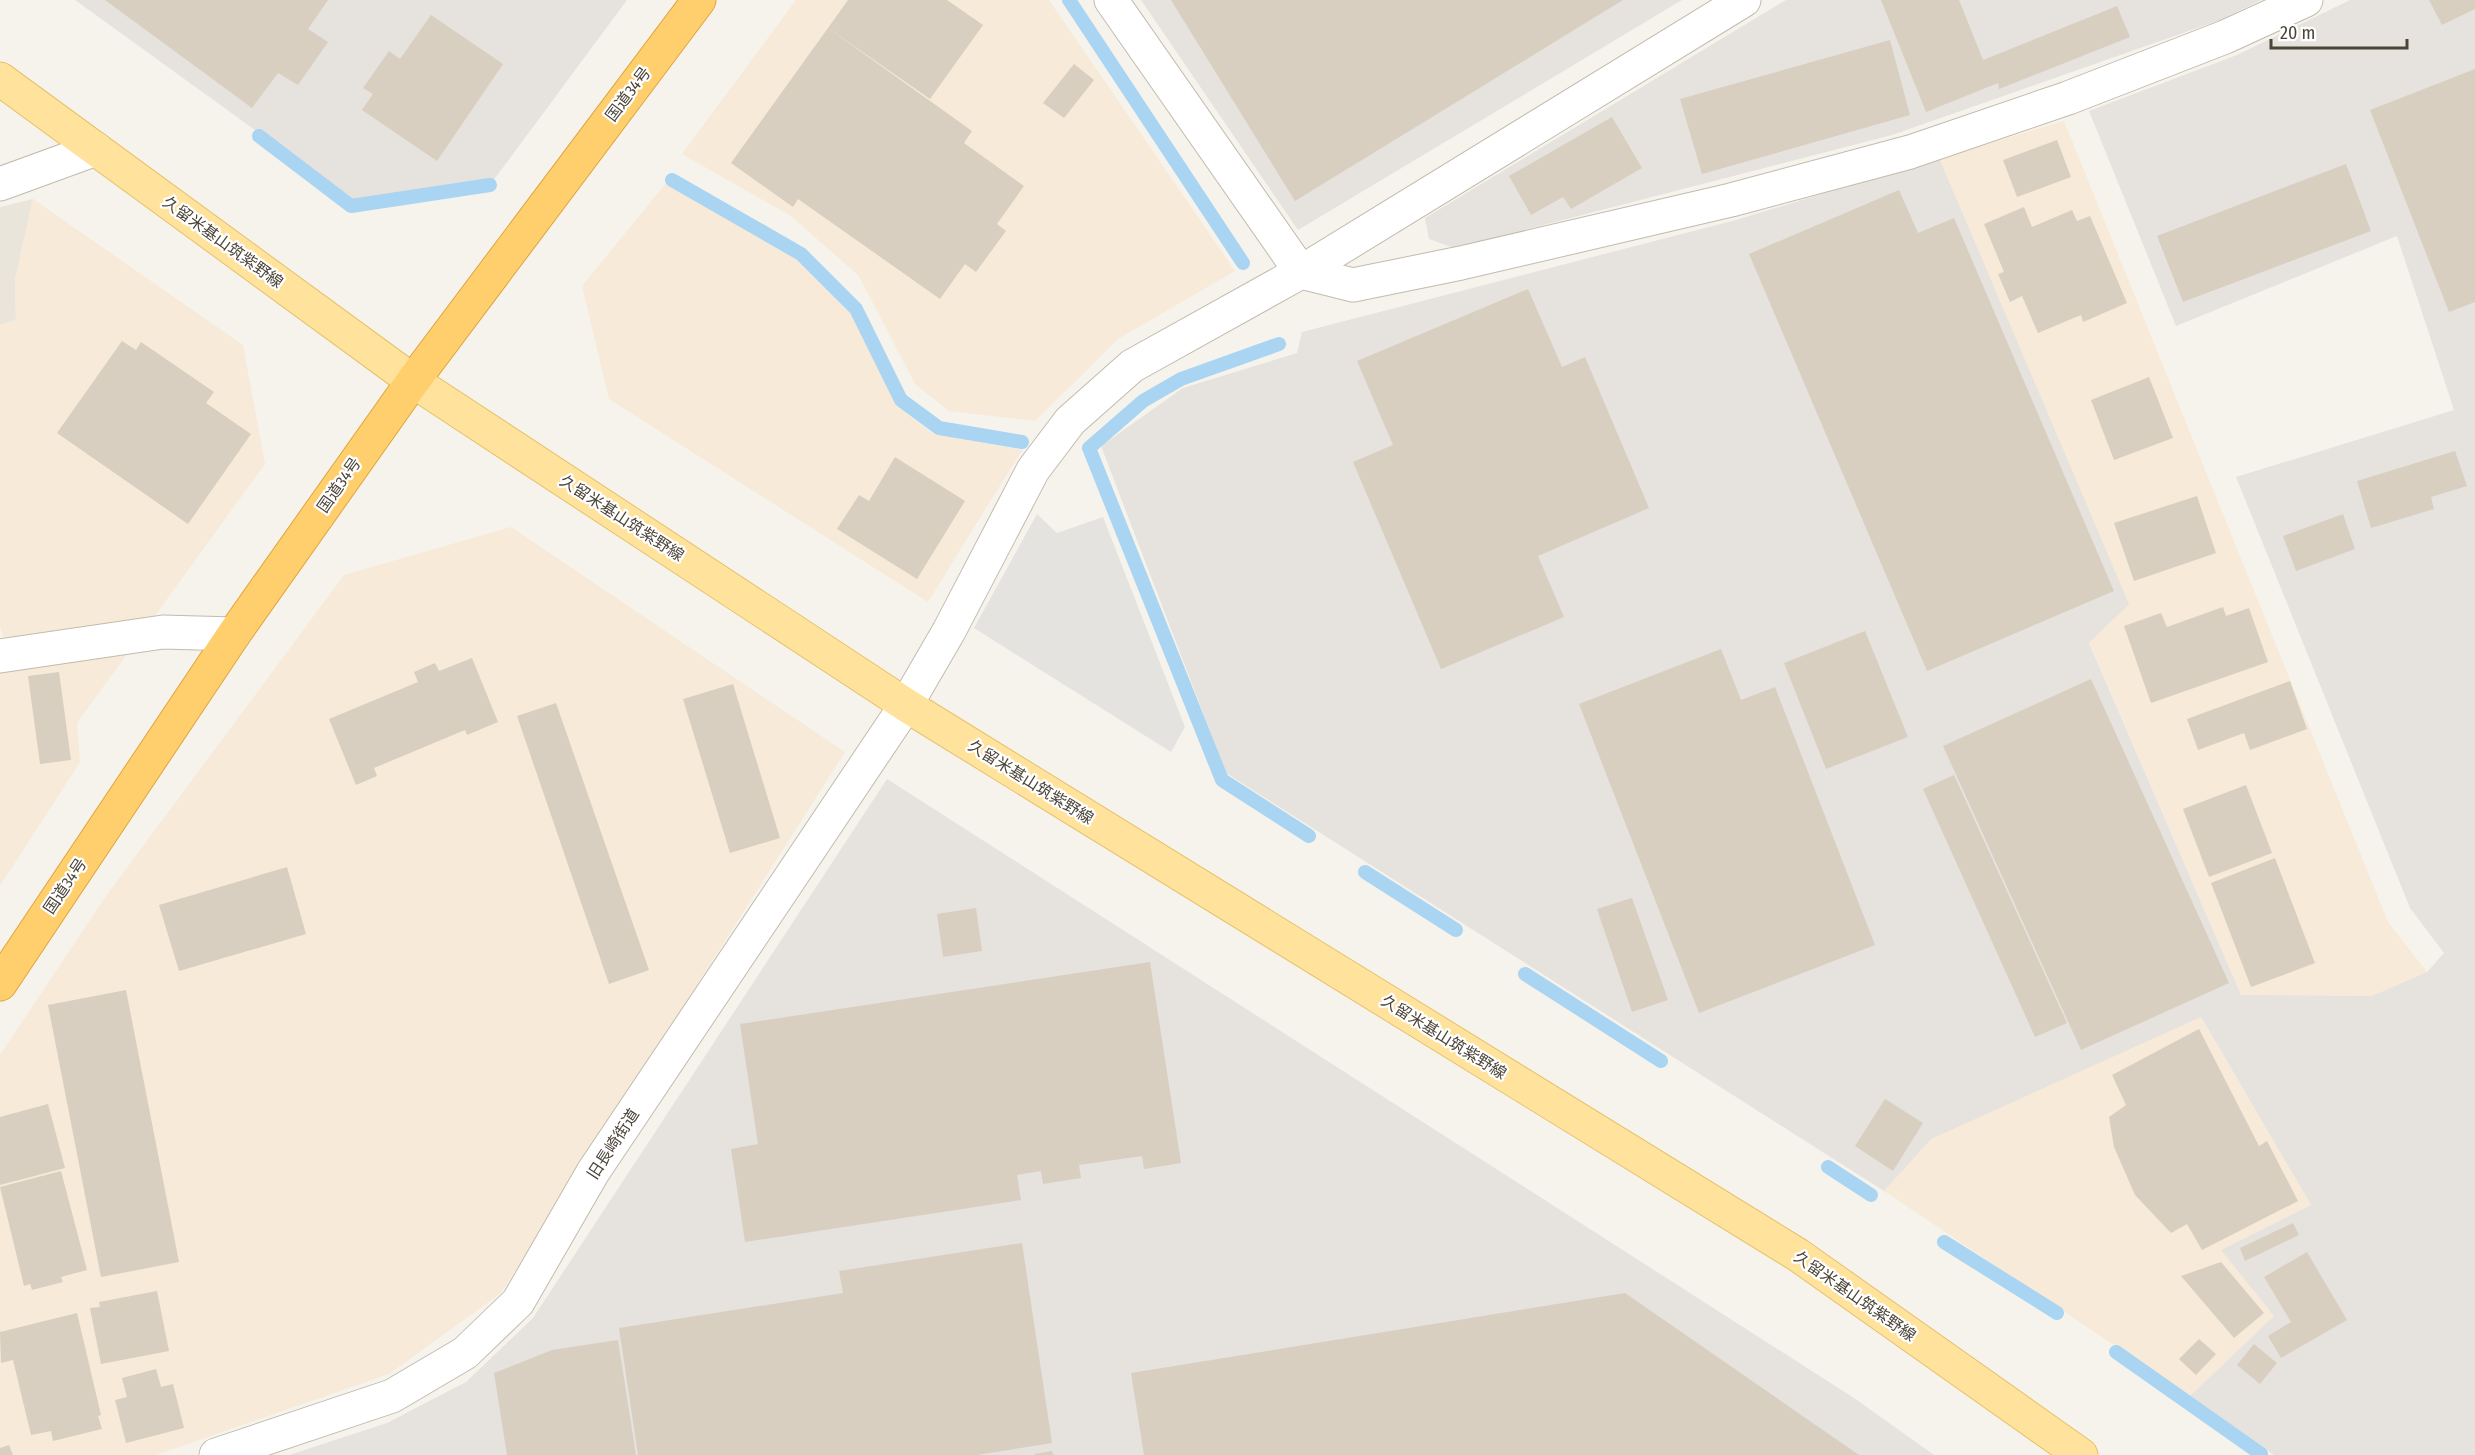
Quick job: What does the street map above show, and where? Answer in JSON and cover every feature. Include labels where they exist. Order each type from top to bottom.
[{"type":"highway","name":"国道34号","points":[[0,984],[234,634],[413,381],[699,0]]},
{"type":"main road","name":"久留米基山筑紫野線","points":[[0,79],[413,381],[906,705],[1798,1255],[2081,1455]]},
{"type":"street","points":[[1111,0],[1301,272],[1353,285],[1461,263],[1754,194],[1910,152],[2068,98],[2225,37],[2306,0]]},
{"type":"street","name":"旧長崎街道","points":[[216,1455],[392,1396],[465,1353],[518,1302],[593,1172],[906,705],[949,631],[1033,470],[1070,421],[1132,366],[1301,272],[1744,0]]},
{"type":"street","points":[[0,183],[96,149]]},
{"type":"street","points":[[0,656],[163,632],[234,634]]},
{"type":"shaded area","points":[[75,0],[627,0],[493,181],[356,203]]},
{"type":"shaded area","points":[[796,0],[1049,0],[1235,271],[1118,339],[1035,421],[949,411],[915,384],[859,276],[791,216],[682,154]]},
{"type":"shaded area","points":[[1141,0],[1682,0],[1298,230]]},
{"type":"shaded area","points":[[1786,0],[2261,0],[2220,20],[1892,135],[1454,248],[1429,239],[1425,218]]},
{"type":"shaded area","points":[[2350,0],[2475,0],[2475,1455],[2274,1455],[2190,1396],[2274,1316],[2221,1250],[2311,1205],[2201,1017],[1931,1139],[1884,1191],[1226,773],[1101,446],[1183,388],[1297,353],[1302,332],[1736,220],[1939,158],[2129,604],[2089,643],[2241,995],[2372,996],[2427,972],[2444,953],[2410,908],[2236,477],[2454,410],[2397,236],[2176,326],[2089,111],[2237,55]]},
{"type":"shaded area","points":[[2064,121],[2388,922],[2427,972],[2372,996],[2241,995],[2089,642],[1939,158]]},
{"type":"shaded area","points":[[666,183],[797,258],[858,322],[897,406],[933,434],[1022,450],[928,602],[609,399],[582,286]]},
{"type":"shaded area","points":[[33,199],[15,280],[16,320],[0,325],[0,207]]},
{"type":"shaded area","points":[[33,199],[243,345],[265,464],[77,723],[80,762],[0,886],[0,668],[11,665],[0,626],[0,325],[16,320],[15,280]]},
{"type":"shaded area","points":[[1037,514],[1057,533],[1103,517],[1185,727],[1171,752],[974,628]]},
{"type":"shaded area","points":[[511,527],[845,752],[501,1293],[389,1374],[156,1455],[0,1455],[0,1055],[106,896],[344,575]]},
{"type":"shaded area","points":[[887,779],[1854,1398],[1934,1455],[289,1455],[387,1423],[466,1382],[533,1318]]},
{"type":"shaded area","points":[[2200,1016],[2311,1205],[2222,1250],[2274,1316],[2190,1396],[1884,1191],[1930,1139]]},
{"type":"building","points":[[105,0],[328,0],[308,29],[328,42],[298,85],[278,73],[252,108]]},
{"type":"building","points":[[848,0],[947,0],[983,25],[930,99],[828,28]]},
{"type":"building","points":[[1171,0],[1623,0],[1295,201]]},
{"type":"building","points":[[1881,0],[1959,0],[1983,60],[2117,6],[2130,37],[1999,89],[1998,83],[1926,112]]},
{"type":"building","points":[[2429,0],[2475,0],[2475,9],[2442,25]]},
{"type":"building","points":[[431,15],[503,64],[437,161],[362,110],[373,94],[363,88],[389,51],[400,59]]},
{"type":"building","points":[[828,28],[972,131],[964,143],[1024,186],[997,224],[1006,231],[976,272],[965,264],[940,299],[798,199],[793,207],[731,163]]},
{"type":"building","points":[[1890,40],[1910,115],[1702,174],[1680,99]]},
{"type":"building","points":[[1074,64],[1094,80],[1064,118],[1043,103]]},
{"type":"building","points":[[2475,69],[2475,302],[2449,312],[2370,110]]},
{"type":"building","points":[[1612,117],[1642,168],[1571,209],[1563,197],[1531,215],[1509,176]]},
{"type":"building","points":[[2057,140],[2071,177],[2017,197],[2003,160]]},
{"type":"building","points":[[2346,164],[2371,231],[2183,302],[2157,236]]},
{"type":"building","points":[[1899,190],[1918,233],[1954,218],[2114,591],[1927,671],[1749,254]]},
{"type":"building","points":[[2024,207],[2032,227],[2072,210],[2077,221],[2090,216],[2127,303],[2083,322],[2081,315],[2038,333],[2022,296],[2010,302],[1998,274],[2004,272],[1984,224]]},
{"type":"building","points":[[1528,289],[1562,367],[1585,357],[1649,508],[1538,556],[1564,617],[1441,669],[1353,462],[1393,445],[1357,361]]},
{"type":"building","points":[[122,341],[136,350],[141,342],[214,392],[206,403],[251,434],[188,524],[57,433]]},
{"type":"building","points":[[2149,377],[2173,438],[2114,460],[2091,400]]},
{"type":"building","points":[[2455,451],[2467,486],[2431,497],[2434,509],[2371,528],[2357,481]]},
{"type":"building","points":[[895,457],[965,501],[917,579],[837,529],[859,495],[869,501]]},
{"type":"building","points":[[2197,496],[2216,553],[2134,581],[2114,523]]},
{"type":"building","points":[[2343,514],[2355,549],[2296,571],[2283,536]]},
{"type":"building","points":[[2223,607],[2226,616],[2249,608],[2268,662],[2151,703],[2124,626],[2161,613],[2167,627]]},
{"type":"building","points":[[1865,631],[1908,737],[1826,769],[1784,663]]},
{"type":"building","points":[[1721,649],[1741,700],[1775,687],[1875,945],[1699,1013],[1579,704]]},
{"type":"building","points":[[472,658],[498,722],[467,735],[465,730],[374,768],[377,776],[356,785],[329,719],[418,682],[414,672],[435,663],[439,671]]},
{"type":"building","points":[[59,672],[71,760],[40,764],[28,676]]},
{"type":"building","points":[[2091,679],[2229,983],[2081,1050],[1943,746]]},
{"type":"building","points":[[2290,681],[2307,729],[2250,750],[2244,733],[2198,750],[2187,719]]},
{"type":"building","points":[[733,684],[780,838],[730,853],[683,699]]},
{"type":"building","points":[[556,703],[649,970],[609,984],[517,716]]},
{"type":"building","points":[[1954,775],[2067,1023],[2035,1037],[1923,789]]},
{"type":"building","points":[[2246,785],[2272,853],[2209,877],[2183,809]]},
{"type":"building","points":[[2275,858],[2315,963],[2251,987],[2211,883]]},
{"type":"building","points":[[287,867],[306,934],[179,971],[159,905]]},
{"type":"building","points":[[1632,898],[1668,1000],[1632,1012],[1597,909]]},
{"type":"building","points":[[976,908],[982,951],[943,957],[937,914]]},
{"type":"building","points":[[1150,962],[1181,1163],[1144,1169],[1142,1156],[1079,1165],[1081,1178],[1043,1184],[1041,1171],[1017,1175],[1021,1200],[745,1242],[731,1149],[758,1144],[740,1024]]},
{"type":"building","points":[[126,990],[179,1262],[101,1277],[48,1005]]},
{"type":"building","points":[[2199,1029],[2259,1146],[2267,1141],[2298,1201],[2202,1250],[2187,1224],[2171,1233],[2135,1195],[2114,1147],[2109,1117],[2126,1105],[2112,1075]]},
{"type":"building","points":[[1885,1099],[1923,1123],[1893,1171],[1855,1146]]},
{"type":"building","points":[[48,1104],[65,1168],[0,1185],[0,1117]]},
{"type":"building","points":[[61,1171],[87,1270],[61,1277],[63,1282],[32,1290],[30,1284],[24,1286],[0,1187]]},
{"type":"building","points":[[2293,1223],[2299,1235],[2245,1261],[2240,1248]]},
{"type":"building","points":[[1022,1243],[1052,1443],[977,1455],[638,1455],[619,1328],[843,1293],[839,1271]]},
{"type":"building","points":[[2307,1252],[2347,1320],[2281,1358],[2268,1336],[2291,1322],[2264,1277]]},
{"type":"building","points":[[2221,1262],[2264,1313],[2234,1338],[2181,1276]]},
{"type":"building","points":[[157,1291],[169,1351],[101,1364],[90,1308],[100,1307],[99,1302]]},
{"type":"building","points":[[1625,1293],[1859,1455],[1144,1455],[1131,1373]]},
{"type":"building","points":[[77,1313],[101,1415],[98,1416],[102,1429],[53,1441],[51,1431],[31,1435],[13,1360],[1,1363],[0,1332]]},
{"type":"building","points":[[2199,1339],[2216,1354],[2196,1375],[2179,1359]]},
{"type":"building","points":[[618,1340],[636,1455],[507,1455],[494,1373],[552,1350]]},
{"type":"building","points":[[2254,1344],[2277,1363],[2260,1384],[2237,1365]]},
{"type":"building","points":[[156,1369],[161,1387],[173,1384],[184,1428],[126,1443],[115,1400],[127,1397],[122,1378]]},
{"type":"building","points":[[9,1445],[13,1455],[0,1455],[0,1448]]},
{"type":"building","points":[[1052,1451],[1053,1455],[1034,1454]]},
{"type":"waterway","points":[[1069,0],[1243,263]]},
{"type":"waterway","points":[[259,136],[351,206],[490,185]]},
{"type":"waterway","points":[[672,180],[801,254],[856,309],[901,400],[939,428],[1022,442]]},
{"type":"waterway","points":[[1279,344],[1181,379],[1143,401],[1089,448],[1222,780],[1309,836]]},
{"type":"waterway","points":[[1365,872],[1456,930]]},
{"type":"waterway","points":[[1525,974],[1661,1061]]},
{"type":"waterway","points":[[1828,1167],[1871,1195]]},
{"type":"waterway","points":[[1944,1242],[2057,1313]]},
{"type":"waterway","points":[[2116,1352],[2261,1454]]}]
